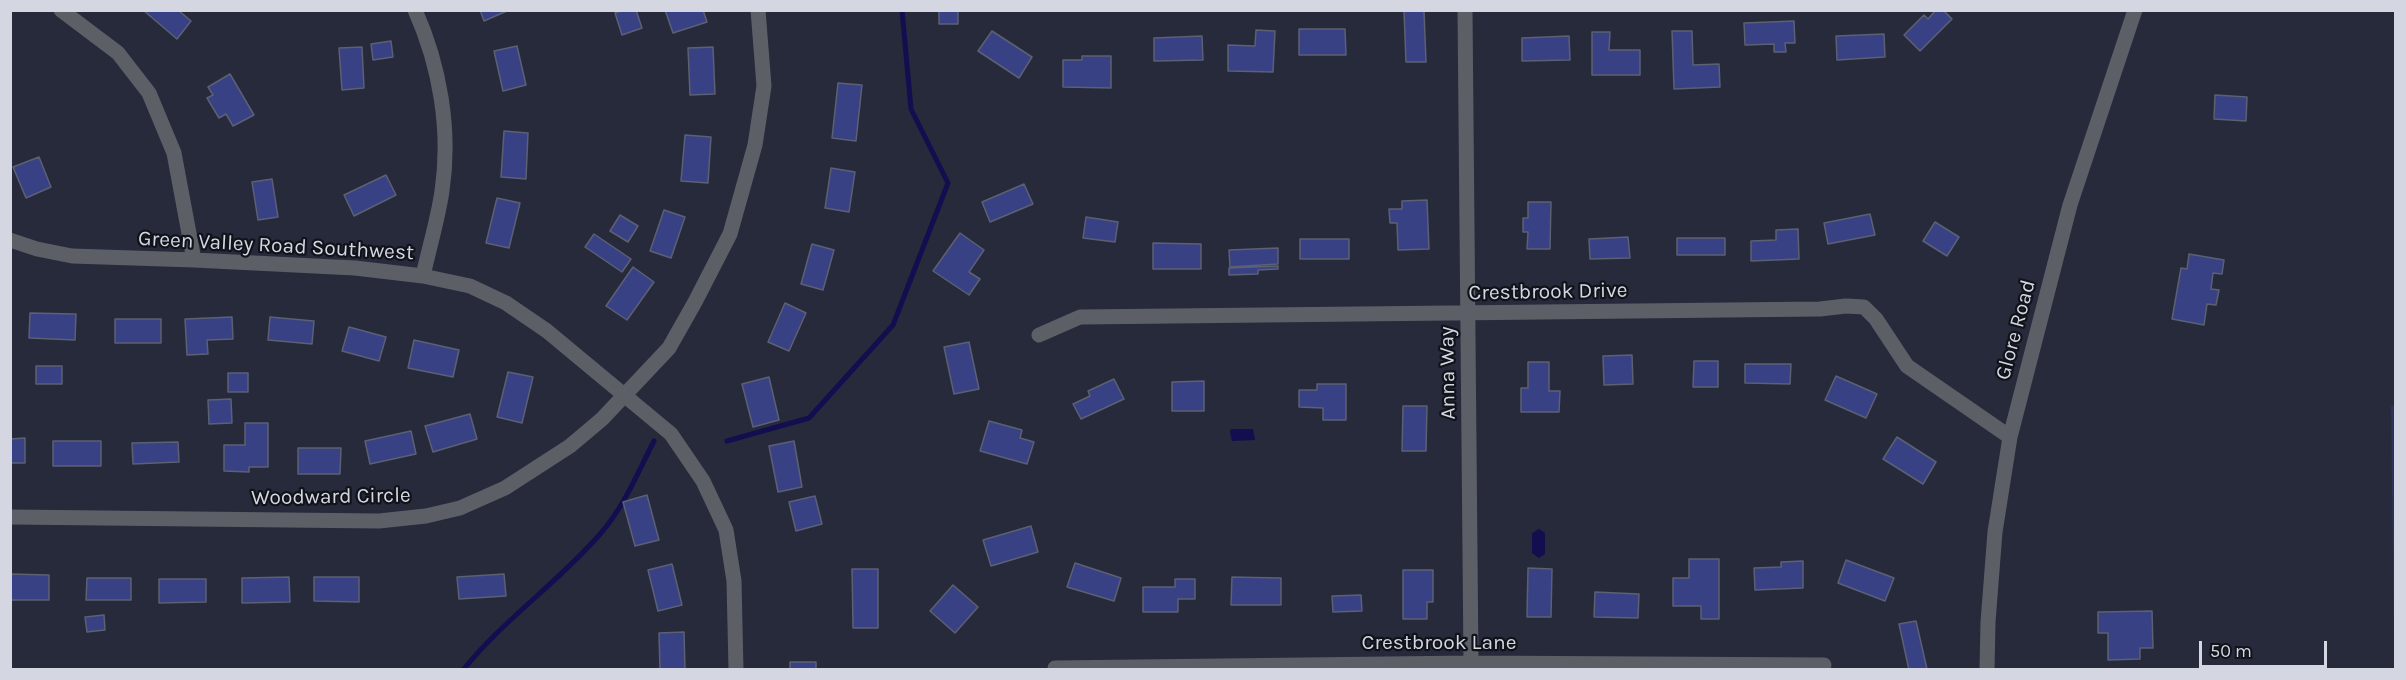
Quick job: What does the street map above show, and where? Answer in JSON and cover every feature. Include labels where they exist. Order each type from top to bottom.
[{"type":"street","points":[[61,10],[118,53],[149,93],[174,153],[194,260]]},
{"type":"street","points":[[415,10],[427,38],[439,89],[446,147],[442,192],[423,276]]},
{"type":"street","name":"Woodward Circle","points":[[10,517],[379,520],[426,516],[460,508],[505,488],[570,446],[602,419],[669,348],[730,234],[755,145],[764,86],[758,10]]},
{"type":"street","name":"Anna Way","points":[[1465,10],[1471,663]]},
{"type":"street","name":"Glore Road","points":[[1987,669],[1995,532],[2010,437],[2070,205],[2135,10]]},
{"type":"street","name":"Green Valley Road Southwest","points":[[10,240],[37,249],[72,256],[355,268],[423,276],[470,286],[506,303],[547,331],[671,434],[703,482],[726,530],[734,580],[736,669]]},
{"type":"street","name":"Crestbrook Drive","points":[[1039,335],[1080,317],[1820,309],[1846,306],[1864,308],[1876,319],[1907,366],[2010,437]]},
{"type":"street","name":"Crestbrook Lane","points":[[1055,668],[1471,663],[1824,665]]},
{"type":"shaded area","points":[[2395,405],[2396,669],[2394,670],[2391,406]]},
{"type":"shaded area","points":[[1231,429],[1253,429],[1255,440],[1232,441]]},
{"type":"shaded area","points":[[1539,529],[1545,533],[1545,554],[1539,558],[1532,553],[1532,533]]},
{"type":"building","points":[[143,10],[178,10],[191,21],[177,39]]},
{"type":"building","points":[[480,10],[507,10],[507,11],[484,21]]},
{"type":"building","points":[[623,10],[636,10],[642,28],[622,35],[615,13]]},
{"type":"building","points":[[665,10],[703,10],[707,22],[673,33]]},
{"type":"building","points":[[939,10],[958,11],[958,24],[939,24]]},
{"type":"building","points":[[1936,10],[1943,10],[1952,19],[1920,51],[1904,35],[1924,15],[1928,19]]},
{"type":"building","points":[[1404,11],[1424,11],[1426,62],[1406,62]]},
{"type":"building","points":[[1794,21],[1795,43],[1785,43],[1786,52],[1774,52],[1774,44],[1745,45],[1744,23]]},
{"type":"building","points":[[1299,29],[1345,29],[1346,55],[1299,55]]},
{"type":"building","points":[[1256,30],[1275,31],[1273,72],[1228,71],[1228,45],[1255,46]]},
{"type":"building","points":[[992,31],[1032,57],[1019,78],[978,51]]},
{"type":"building","points":[[1672,31],[1692,31],[1693,65],[1719,64],[1720,87],[1674,89]]},
{"type":"building","points":[[1592,32],[1610,32],[1609,50],[1640,50],[1640,75],[1592,75]]},
{"type":"building","points":[[1884,34],[1885,57],[1837,60],[1836,36]]},
{"type":"building","points":[[1202,36],[1203,60],[1154,61],[1154,38]]},
{"type":"building","points":[[1569,36],[1570,60],[1522,61],[1522,38]]},
{"type":"building","points":[[391,41],[393,57],[373,60],[371,44]]},
{"type":"building","points":[[517,46],[526,85],[503,91],[494,51]]},
{"type":"building","points":[[362,47],[364,88],[342,90],[339,48]]},
{"type":"building","points":[[713,47],[715,94],[690,95],[688,48]]},
{"type":"building","points":[[1082,56],[1111,56],[1111,88],[1063,87],[1063,60],[1082,60]]},
{"type":"building","points":[[230,74],[254,115],[233,126],[226,114],[219,118],[207,98],[213,95],[208,87]]},
{"type":"building","points":[[838,83],[862,85],[856,141],[832,138]]},
{"type":"building","points":[[2215,95],[2247,97],[2246,121],[2214,119]]},
{"type":"building","points":[[504,131],[528,133],[526,179],[501,177]]},
{"type":"building","points":[[685,135],[711,137],[708,183],[681,181]]},
{"type":"building","points":[[39,157],[51,187],[26,198],[13,167]]},
{"type":"building","points":[[831,168],[855,172],[849,212],[825,208]]},
{"type":"building","points":[[386,175],[396,195],[354,216],[344,195]]},
{"type":"building","points":[[272,179],[278,217],[258,220],[252,182]]},
{"type":"building","points":[[1024,184],[1033,204],[990,222],[982,202]]},
{"type":"building","points":[[497,198],[520,203],[509,248],[486,243]]},
{"type":"building","points":[[1427,200],[1429,249],[1398,250],[1397,223],[1390,223],[1389,209],[1402,209],[1402,201]]},
{"type":"building","points":[[1528,202],[1551,202],[1550,249],[1527,249],[1528,232],[1523,232],[1523,218],[1528,218]]},
{"type":"building","points":[[664,210],[685,217],[671,258],[650,251]]},
{"type":"building","points":[[1870,214],[1875,235],[1828,244],[1824,223]]},
{"type":"building","points":[[620,215],[638,226],[628,242],[610,231]]},
{"type":"building","points":[[1086,217],[1118,222],[1115,242],[1083,238]]},
{"type":"building","points":[[1935,222],[1959,237],[1947,256],[1923,241]]},
{"type":"building","points":[[1798,229],[1799,259],[1751,261],[1751,241],[1776,240],[1776,230]]},
{"type":"building","points":[[960,233],[984,250],[969,272],[980,279],[969,295],[933,271]]},
{"type":"building","points":[[594,234],[631,259],[622,272],[585,247]]},
{"type":"building","points":[[1628,237],[1630,258],[1590,259],[1589,239]]},
{"type":"building","points":[[1677,238],[1725,238],[1725,255],[1677,255]]},
{"type":"building","points":[[1300,239],[1349,239],[1349,259],[1300,259]]},
{"type":"building","points":[[1153,243],[1201,244],[1201,269],[1153,269]]},
{"type":"building","points":[[812,244],[834,250],[823,290],[801,284]]},
{"type":"building","points":[[1278,248],[1278,264],[1230,267],[1229,250]]},
{"type":"building","points":[[2189,254],[2224,260],[2222,274],[2213,273],[2211,289],[2219,290],[2216,305],[2207,304],[2204,325],[2172,319],[2181,268],[2187,269]]},
{"type":"building","points":[[1278,266],[1278,269],[1258,270],[1258,274],[1229,275],[1229,268]]},
{"type":"building","points":[[633,267],[654,282],[627,320],[606,306]]},
{"type":"building","points":[[785,303],[806,313],[789,351],[768,342]]},
{"type":"building","points":[[30,313],[76,314],[75,340],[29,338]]},
{"type":"building","points":[[232,317],[233,339],[207,340],[208,354],[187,355],[185,319]]},
{"type":"building","points":[[270,317],[314,321],[312,344],[268,340]]},
{"type":"building","points":[[115,319],[161,319],[161,343],[115,343]]},
{"type":"building","points":[[349,327],[386,337],[379,361],[342,351]]},
{"type":"building","points":[[414,340],[459,350],[453,377],[408,368]]},
{"type":"building","points":[[969,342],[979,389],[954,394],[944,347]]},
{"type":"building","points":[[1632,355],[1633,384],[1604,385],[1603,356]]},
{"type":"building","points":[[1694,361],[1718,361],[1718,387],[1693,387]]},
{"type":"building","points":[[1528,362],[1549,362],[1549,391],[1560,391],[1559,412],[1521,412],[1521,388],[1528,388]]},
{"type":"building","points":[[1745,364],[1791,364],[1790,384],[1745,383]]},
{"type":"building","points":[[36,366],[62,366],[62,384],[36,384]]},
{"type":"building","points":[[508,372],[533,377],[522,423],[497,417]]},
{"type":"building","points":[[228,373],[248,373],[248,392],[228,392]]},
{"type":"building","points":[[1836,376],[1877,394],[1866,418],[1825,400]]},
{"type":"building","points":[[769,377],[779,420],[753,427],[742,384]]},
{"type":"building","points":[[1114,379],[1124,399],[1081,419],[1073,404],[1090,396],[1088,391]]},
{"type":"building","points":[[1204,381],[1204,411],[1172,411],[1172,382]]},
{"type":"building","points":[[1317,384],[1346,384],[1346,420],[1323,420],[1323,408],[1299,407],[1299,390],[1317,390]]},
{"type":"building","points":[[231,399],[232,423],[209,424],[208,400]]},
{"type":"building","points":[[1403,406],[1427,406],[1426,451],[1402,451]]},
{"type":"building","points":[[470,414],[477,439],[433,452],[425,426]]},
{"type":"building","points":[[989,421],[1022,430],[1020,438],[1034,442],[1027,464],[980,451]]},
{"type":"building","points":[[245,423],[268,423],[268,467],[249,467],[249,472],[224,471],[224,445],[245,445]]},
{"type":"building","points":[[411,431],[416,454],[370,464],[365,441]]},
{"type":"building","points":[[1897,437],[1936,462],[1923,484],[1883,459]]},
{"type":"building","points":[[25,438],[25,463],[10,463],[10,439]]},
{"type":"building","points":[[53,441],[101,441],[101,466],[53,466]]},
{"type":"building","points":[[794,441],[802,487],[778,492],[769,446]]},
{"type":"building","points":[[178,442],[179,462],[133,464],[132,443]]},
{"type":"building","points":[[298,448],[341,448],[340,474],[298,474]]},
{"type":"building","points":[[647,495],[659,540],[635,546],[623,502]]},
{"type":"building","points":[[815,496],[822,524],[796,531],[789,502]]},
{"type":"building","points":[[1031,526],[1038,552],[991,566],[983,540]]},
{"type":"building","points":[[1689,559],[1719,559],[1719,619],[1701,619],[1701,606],[1673,606],[1673,578],[1689,578]]},
{"type":"building","points":[[1846,560],[1894,578],[1885,601],[1838,583]]},
{"type":"building","points":[[1803,561],[1803,588],[1755,590],[1754,568],[1781,567],[1781,562]]},
{"type":"building","points":[[1075,563],[1121,578],[1114,601],[1067,587]]},
{"type":"building","points":[[672,564],[682,605],[658,611],[648,570]]},
{"type":"building","points":[[1528,568],[1552,569],[1551,617],[1527,617]]},
{"type":"building","points":[[852,569],[878,569],[878,628],[853,628]]},
{"type":"building","points":[[1403,570],[1433,570],[1433,602],[1427,602],[1427,619],[1403,619]]},
{"type":"building","points":[[10,574],[49,575],[49,600],[10,600]]},
{"type":"building","points":[[504,574],[506,596],[459,599],[457,577]]},
{"type":"building","points":[[289,577],[290,602],[242,603],[242,578]]},
{"type":"building","points":[[314,577],[359,577],[359,602],[314,601]]},
{"type":"building","points":[[1232,577],[1281,578],[1281,605],[1231,605]]},
{"type":"building","points":[[87,578],[131,578],[131,600],[86,600]]},
{"type":"building","points":[[159,579],[206,579],[206,602],[159,603]]},
{"type":"building","points":[[1175,579],[1195,579],[1195,599],[1178,599],[1178,612],[1143,612],[1143,587],[1175,587]]},
{"type":"building","points":[[953,585],[978,607],[955,633],[930,611]]},
{"type":"building","points":[[1595,592],[1639,594],[1638,618],[1594,617]]},
{"type":"building","points":[[1361,595],[1362,611],[1333,612],[1332,596]]},
{"type":"building","points":[[2152,611],[2153,648],[2140,648],[2140,659],[2108,660],[2108,633],[2098,633],[2098,612]]},
{"type":"building","points":[[104,615],[105,630],[87,632],[85,617]]},
{"type":"building","points":[[1916,621],[1927,669],[1909,670],[1899,624]]},
{"type":"building","points":[[684,632],[685,670],[660,670],[659,633]]},
{"type":"building","points":[[790,662],[816,662],[816,670],[790,670]]},
{"type":"waterway","points":[[727,441],[809,418],[893,325],[948,183],[911,109],[902,10]]},
{"type":"waterway","points":[[463,670],[496,634],[585,551],[601,533],[624,501],[654,441]]}]
